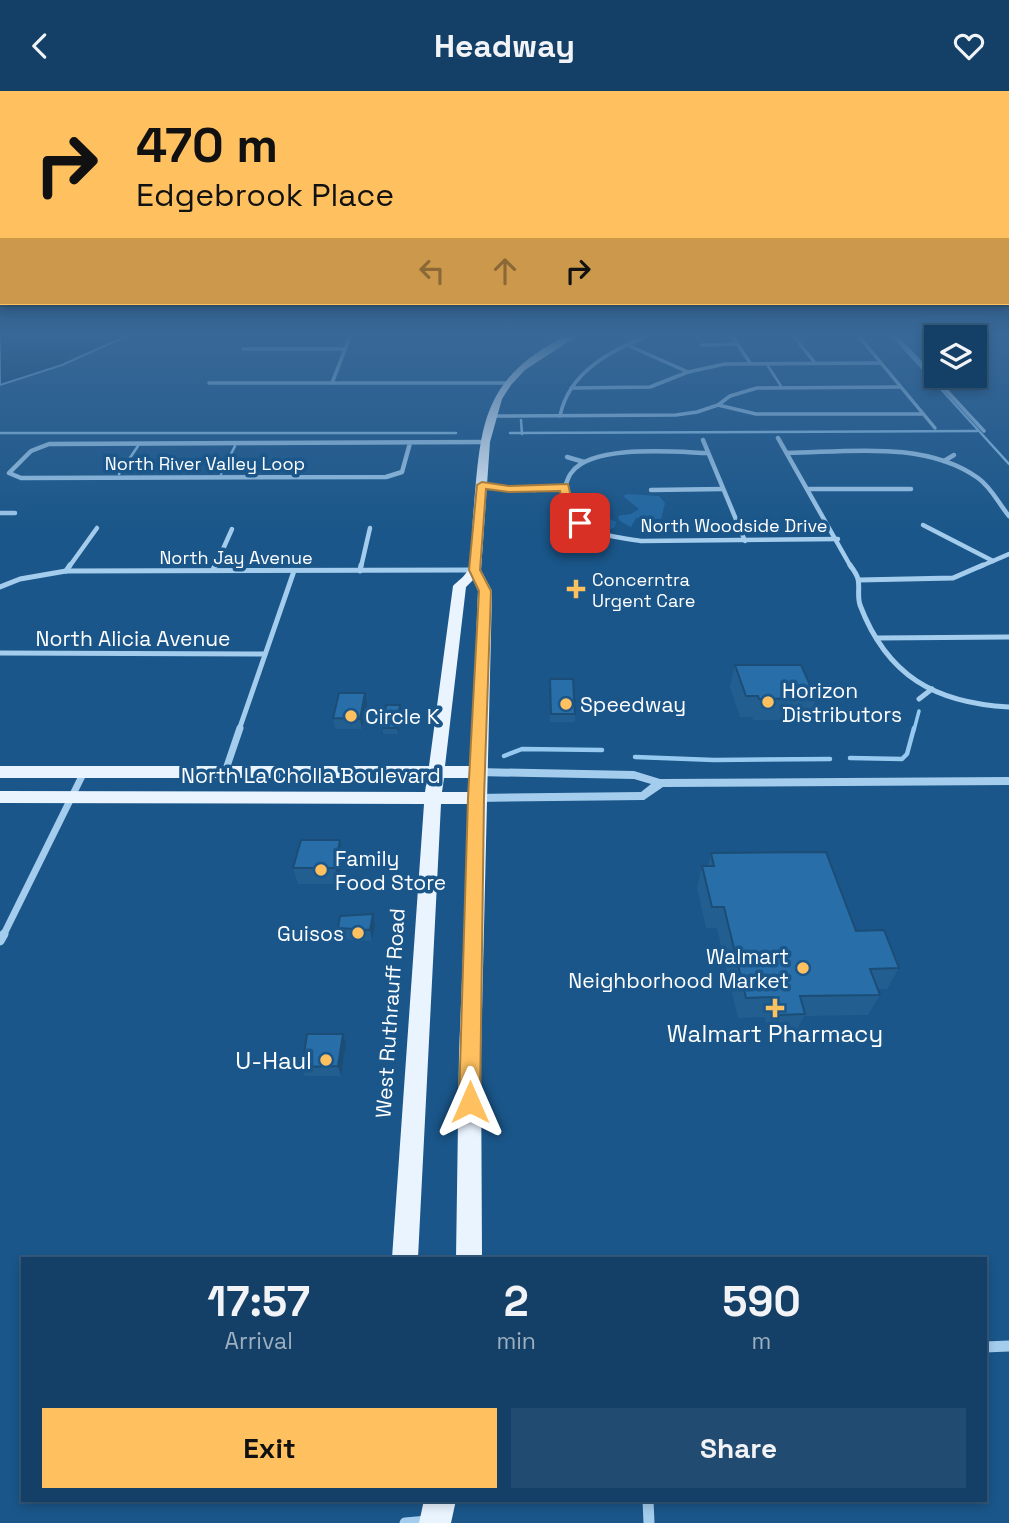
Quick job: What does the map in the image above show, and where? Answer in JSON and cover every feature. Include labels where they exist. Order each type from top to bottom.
[{"type":"main road","name":"West Ruthrauff Road","points":[[469,1257],[476,798],[485,591],[475,570],[485,442],[491,416],[498,401]]},
{"type":"main road","name":"West Ruthrauff Road","points":[[405,1257],[433,798],[460,586],[475,570]]},
{"type":"main road","name":"North La Cholla Boulevard","points":[[0,772],[477,772]]},
{"type":"main road","name":"North La Cholla Boulevard","points":[[0,797],[476,798]]},
{"type":"street","points":[[560,416],[564,401]]},
{"type":"street","points":[[491,416],[676,415],[718,405],[724,401]]},
{"type":"street","points":[[911,401],[935,428]]},
{"type":"street","points":[[956,401],[984,432]]},
{"type":"street","points":[[718,405],[756,414],[922,414]]},
{"type":"street","points":[[778,438],[859,580],[856,590],[858,602],[887,656],[911,680],[948,696],[1009,707]]},
{"type":"street","points":[[704,440],[707,453],[745,541]]},
{"type":"street","points":[[410,443],[485,442]]},
{"type":"street","name":"North River Valley Loop","points":[[410,443],[404,470],[398,477],[10,477],[11,471],[38,445],[410,443]]},
{"type":"street","points":[[589,528],[580,523],[569,510],[565,487],[572,470],[584,462],[624,453],[707,453]]},
{"type":"street","points":[[787,453],[913,454],[944,461],[979,479],[1009,516]]},
{"type":"street","points":[[944,461],[954,455]]},
{"type":"street","points":[[567,457],[584,462]]},
{"type":"street","points":[[482,485],[509,489],[565,487]]},
{"type":"street","points":[[651,490],[723,489]]},
{"type":"street","points":[[808,489],[911,489]]},
{"type":"street","points":[[0,513],[15,513]]},
{"type":"street","points":[[923,525],[993,561]]},
{"type":"street","points":[[66,571],[97,528]]},
{"type":"street","points":[[360,571],[370,528]]},
{"type":"street","points":[[576,534],[589,528]]},
{"type":"street","name":"North Woodside Drive","points":[[589,528],[611,536],[640,541],[838,539]]},
{"type":"street","points":[[213,571],[232,529]]},
{"type":"street","points":[[859,580],[953,578],[1009,554]]},
{"type":"street","name":"North Jay Avenue","points":[[0,587],[20,579],[66,571],[475,570]]},
{"type":"street","points":[[225,772],[294,571]]},
{"type":"street","points":[[877,638],[1009,637]]},
{"type":"street","name":"North Alicia Avenue","points":[[0,653],[265,654]]},
{"type":"street","points":[[919,699],[932,689]]},
{"type":"street","points":[[0,941],[84,772]]},
{"type":"street","name":"North La Cholla Boulevard","points":[[477,772],[634,775],[660,783],[1009,781]]},
{"type":"street","name":"North La Cholla Boulevard","points":[[476,798],[644,796],[660,783]]},
{"type":"street","points":[[987,1346],[1009,1346]]},
{"type":"street","points":[[648,1502],[649,1523]]},
{"type":"shaded area","points":[[623,496],[659,496],[665,503],[661,519],[636,518],[631,527],[620,521],[618,516],[631,514],[639,509]]},
{"type":"shaded area","points":[[576,505],[597,505],[601,514],[616,522],[614,528],[605,530],[592,525],[588,516],[576,508]]},
{"type":"building","points":[[735,665],[801,665],[816,698],[759,699],[758,696],[746,696]]},
{"type":"building","name":"Speedway","points":[[550,679],[573,679],[575,714],[551,714]]},
{"type":"building","points":[[339,693],[365,693],[360,719],[333,718]]},
{"type":"building","name":"Circle K","points":[[386,705],[400,705],[397,728],[383,728]]},
{"type":"building","points":[[301,840],[340,840],[335,868],[293,868]]},
{"type":"building","name":"Walmart Neighborhood Market","points":[[826,852],[856,931],[884,930],[899,968],[870,969],[880,995],[800,996],[805,1014],[778,1015],[773,997],[746,998],[724,907],[712,907],[702,866],[714,866],[711,853]]},
{"type":"building","points":[[373,914],[370,930],[338,928],[340,916]]},
{"type":"building","points":[[307,1034],[343,1034],[338,1066],[302,1067]]},
{"type":"waterway","points":[[952,401],[1009,464]]},
{"type":"waterway","points":[[521,420],[522,433]]},
{"type":"waterway","points":[[522,433],[977,431]]},
{"type":"waterway","points":[[0,433],[456,433]]},
{"type":"waterway","points":[[510,433],[522,433]]},
{"type":"waterway","points":[[119,474],[138,446]]},
{"type":"waterway","points":[[221,474],[235,446]]},
{"type":"waterway","points":[[914,730],[919,711]]},
{"type":"waterway","points":[[850,758],[902,759],[907,754],[914,728]]},
{"type":"waterway","points":[[504,756],[522,749],[602,750]]},
{"type":"waterway","points":[[635,757],[714,760],[830,759]]},
{"type":"place","name":"Concerntra Urgent Care","points":[[576,589]]},
{"type":"place","name":"Horizon Distributors","points":[[768,702]]},
{"type":"place","name":"Speedway","points":[[566,704]]},
{"type":"place","name":"Circle K","points":[[351,716]]},
{"type":"place","name":"Family Food Store","points":[[321,870]]},
{"type":"place","name":"Guisos","points":[[358,933]]},
{"type":"place","name":"Walmart Neighborhood Market","points":[[803,968]]},
{"type":"place","name":"Walmart Pharmacy","points":[[775,1008]]},
{"type":"place","name":"U-Haul","points":[[326,1060]]},
{"type":"route","points":[[470,1102],[476,798],[485,591],[475,570],[482,485],[509,489],[565,487],[569,510],[580,523]]}]
